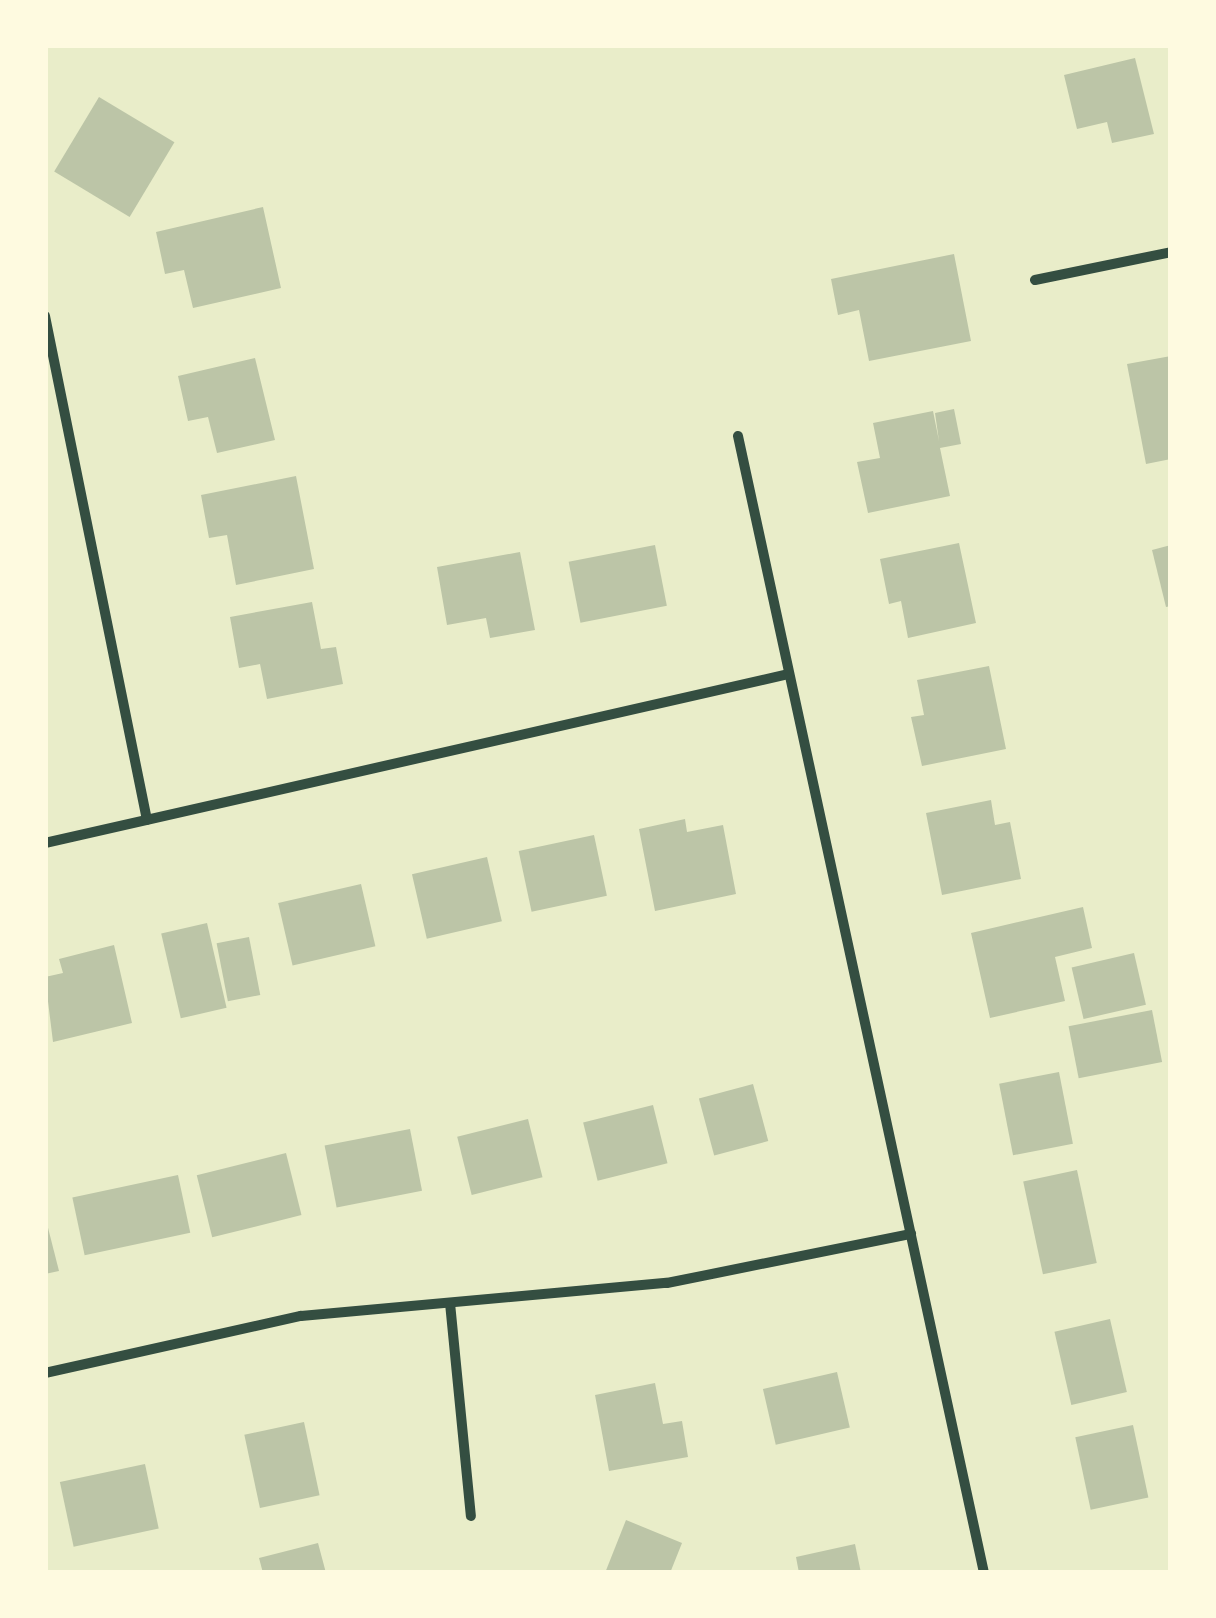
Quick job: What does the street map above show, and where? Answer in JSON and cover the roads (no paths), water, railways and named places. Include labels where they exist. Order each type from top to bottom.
[{"type":"street","points":[[1035,280],[1171,252]]},
{"type":"street","points":[[45,316],[147,820]]},
{"type":"street","points":[[738,436],[984,1573]]},
{"type":"street","points":[[45,843],[790,674]]},
{"type":"street","points":[[45,1373],[301,1316],[667,1283],[911,1234]]},
{"type":"street","points":[[450,1303],[471,1516]]}]
